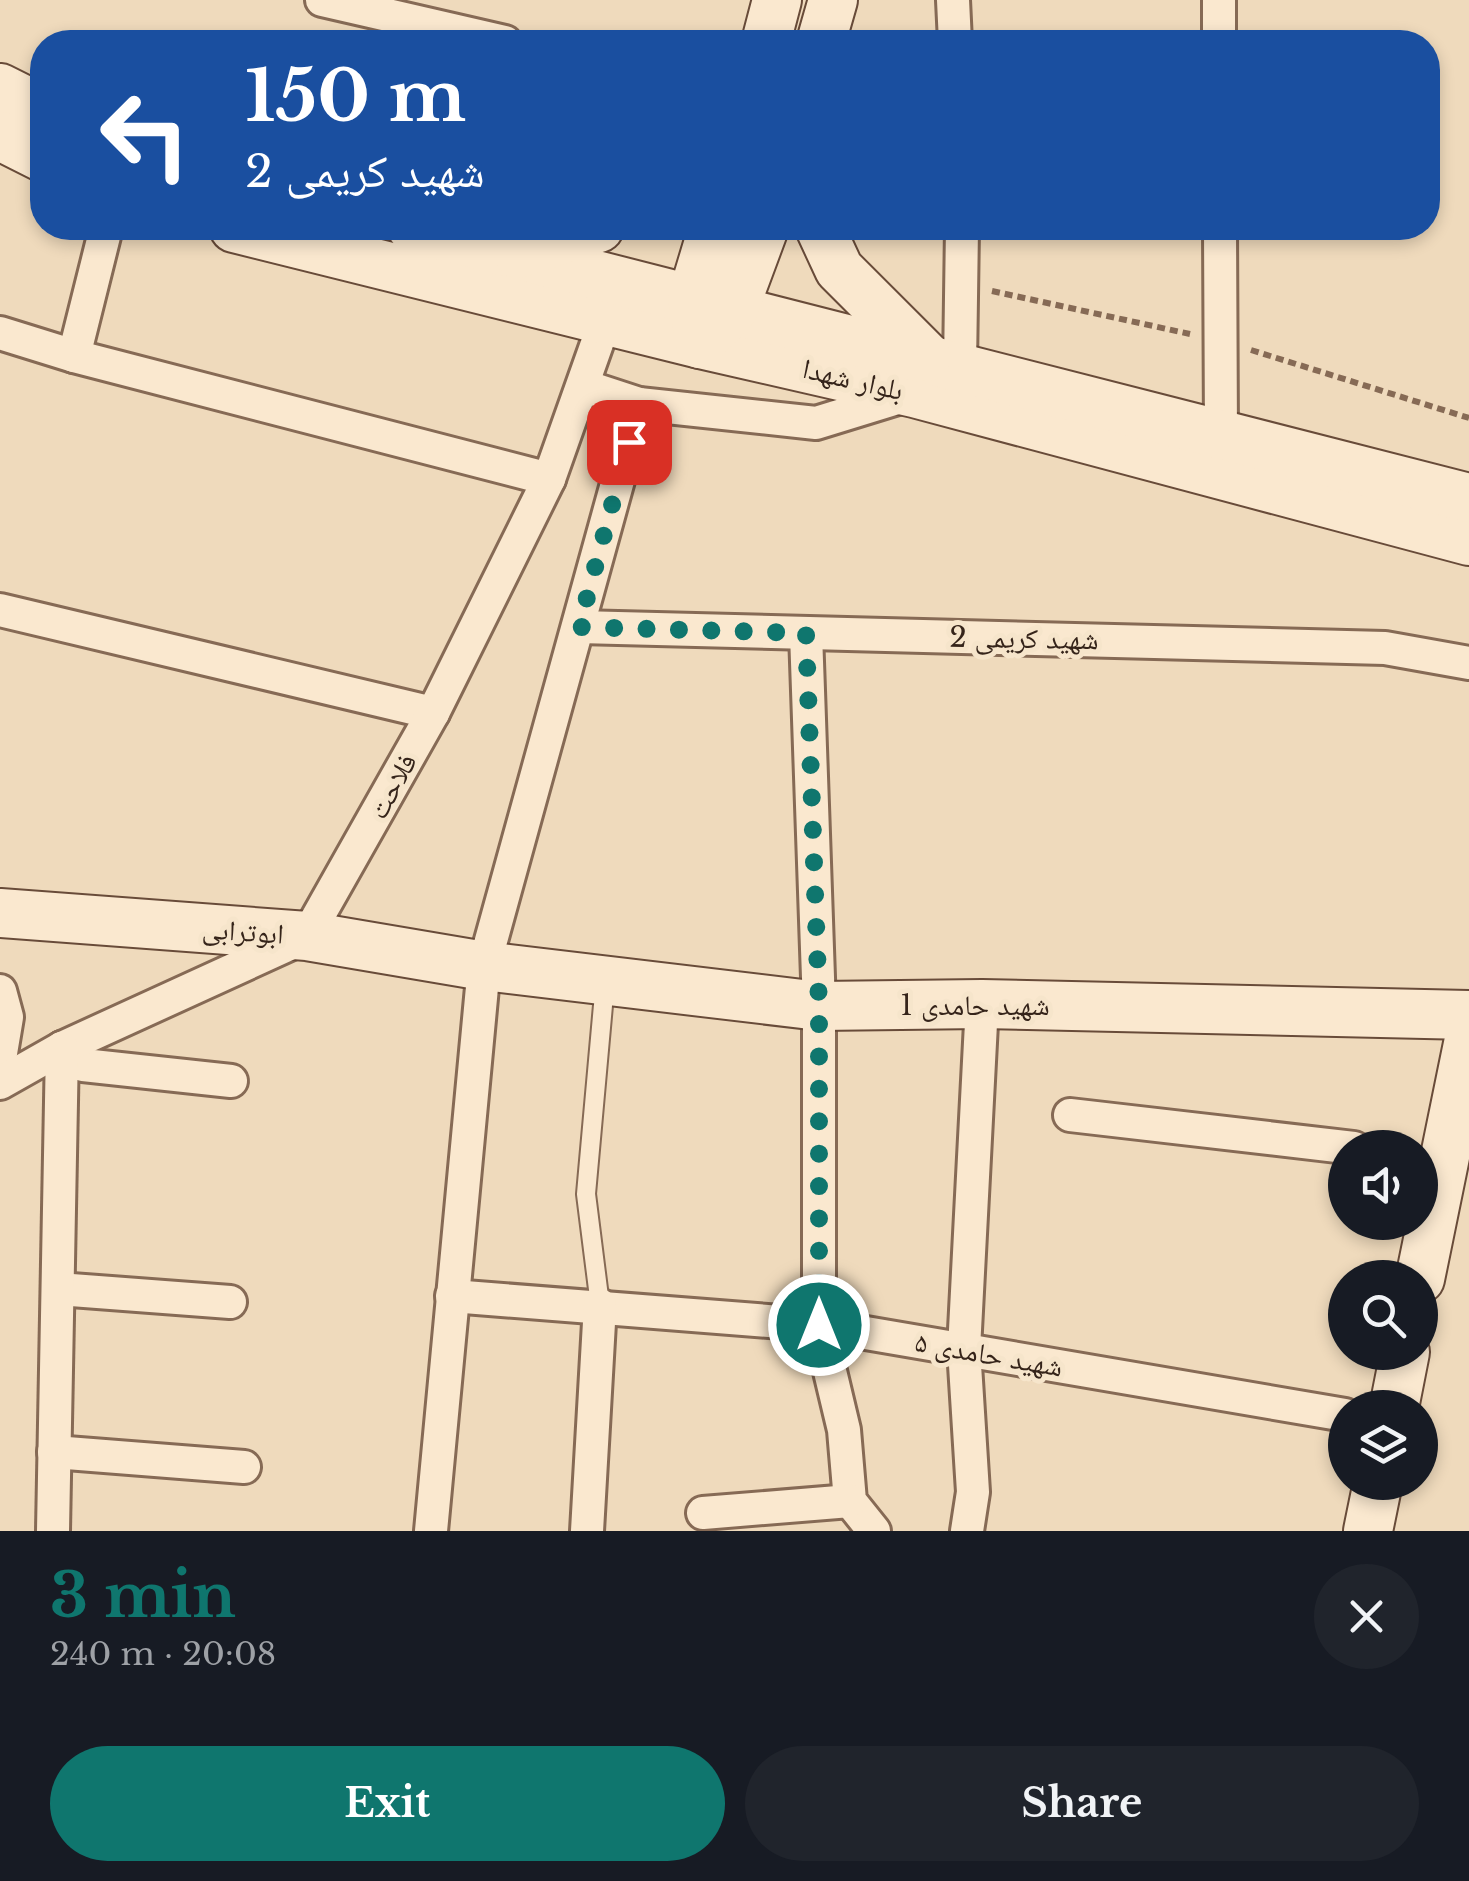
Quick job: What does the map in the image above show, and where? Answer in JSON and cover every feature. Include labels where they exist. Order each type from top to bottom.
[{"type":"main road","points":[[769,30],[777,0]]},
{"type":"main road","points":[[824,30],[832,0]]},
{"type":"main road","points":[[0,88],[30,103]]},
{"type":"main road","points":[[0,136],[30,151]]},
{"type":"main road","name":"بلوار شهدا","points":[[282,240],[700,344],[934,372],[1221,434],[1469,498]]},
{"type":"main road","name":"بلوار شهدا","points":[[461,240],[713,303],[1469,541]]},
{"type":"main road","points":[[518,254],[562,240]]},
{"type":"main road","points":[[713,240],[713,303]]},
{"type":"main road","points":[[700,344],[713,303],[756,240]]},
{"type":"main road","points":[[826,240],[840,268],[934,372]]},
{"type":"main road","name":"ابوترابی","points":[[0,913],[308,936],[484,966]]},
{"type":"main road","name":"شهيد حامدی 1","points":[[484,966],[819,1006],[982,1004],[1469,1015]]},
{"type":"main road","points":[[1438,1137],[1469,1039]]},
{"type":"main road","points":[[1368,1531],[1374,1500]]},
{"type":"street","points":[[322,0],[453,30]]},
{"type":"street","points":[[953,0],[954,30]]},
{"type":"street","points":[[1220,0],[1220,30]]},
{"type":"street","points":[[74,356],[103,240]]},
{"type":"street","points":[[584,386],[639,404],[816,422],[934,372],[964,285],[962,240]]},
{"type":"street","points":[[1220,240],[1221,434]]},
{"type":"street","name":"فلاحت","points":[[308,936],[433,713],[548,479],[605,321]]},
{"type":"street","points":[[0,332],[74,356],[548,479]]},
{"type":"street","points":[[431,1531],[484,966],[639,404]]},
{"type":"street","points":[[0,610],[433,713]]},
{"type":"street","name":"شهيد کريمی 2","points":[[579,627],[1386,648],[1469,663]]},
{"type":"street","points":[[806,633],[819,1006],[819,1325],[844,1430],[850,1501],[874,1531]]},
{"type":"street","points":[[0,1083],[62,1048],[308,936]]},
{"type":"street","points":[[0,991],[8,1017],[0,1059]]},
{"type":"street","points":[[966,1531],[972,1492],[964,1349],[982,1004]]},
{"type":"street","points":[[62,1048],[83,1065],[231,1080]]},
{"type":"street","points":[[53,1531],[62,1048]]},
{"type":"street","points":[[1070,1116],[1328,1145]]},
{"type":"street","points":[[58,1289],[230,1302]]},
{"type":"street","name":"شهید حامدی ۵","points":[[452,1296],[819,1325],[1328,1413]]},
{"type":"street","points":[[587,1531],[600,1305]]},
{"type":"street","points":[[54,1452],[244,1467]]},
{"type":"street","points":[[703,1513],[850,1501]]},
{"type":"street","points":[[832,1531],[850,1501]]},
{"type":"lane","points":[[600,1305],[586,1194],[604,982]]},
{"type":"route","points":[[629,442],[579,627],[806,633],[819,1006],[819,1325]]}]
